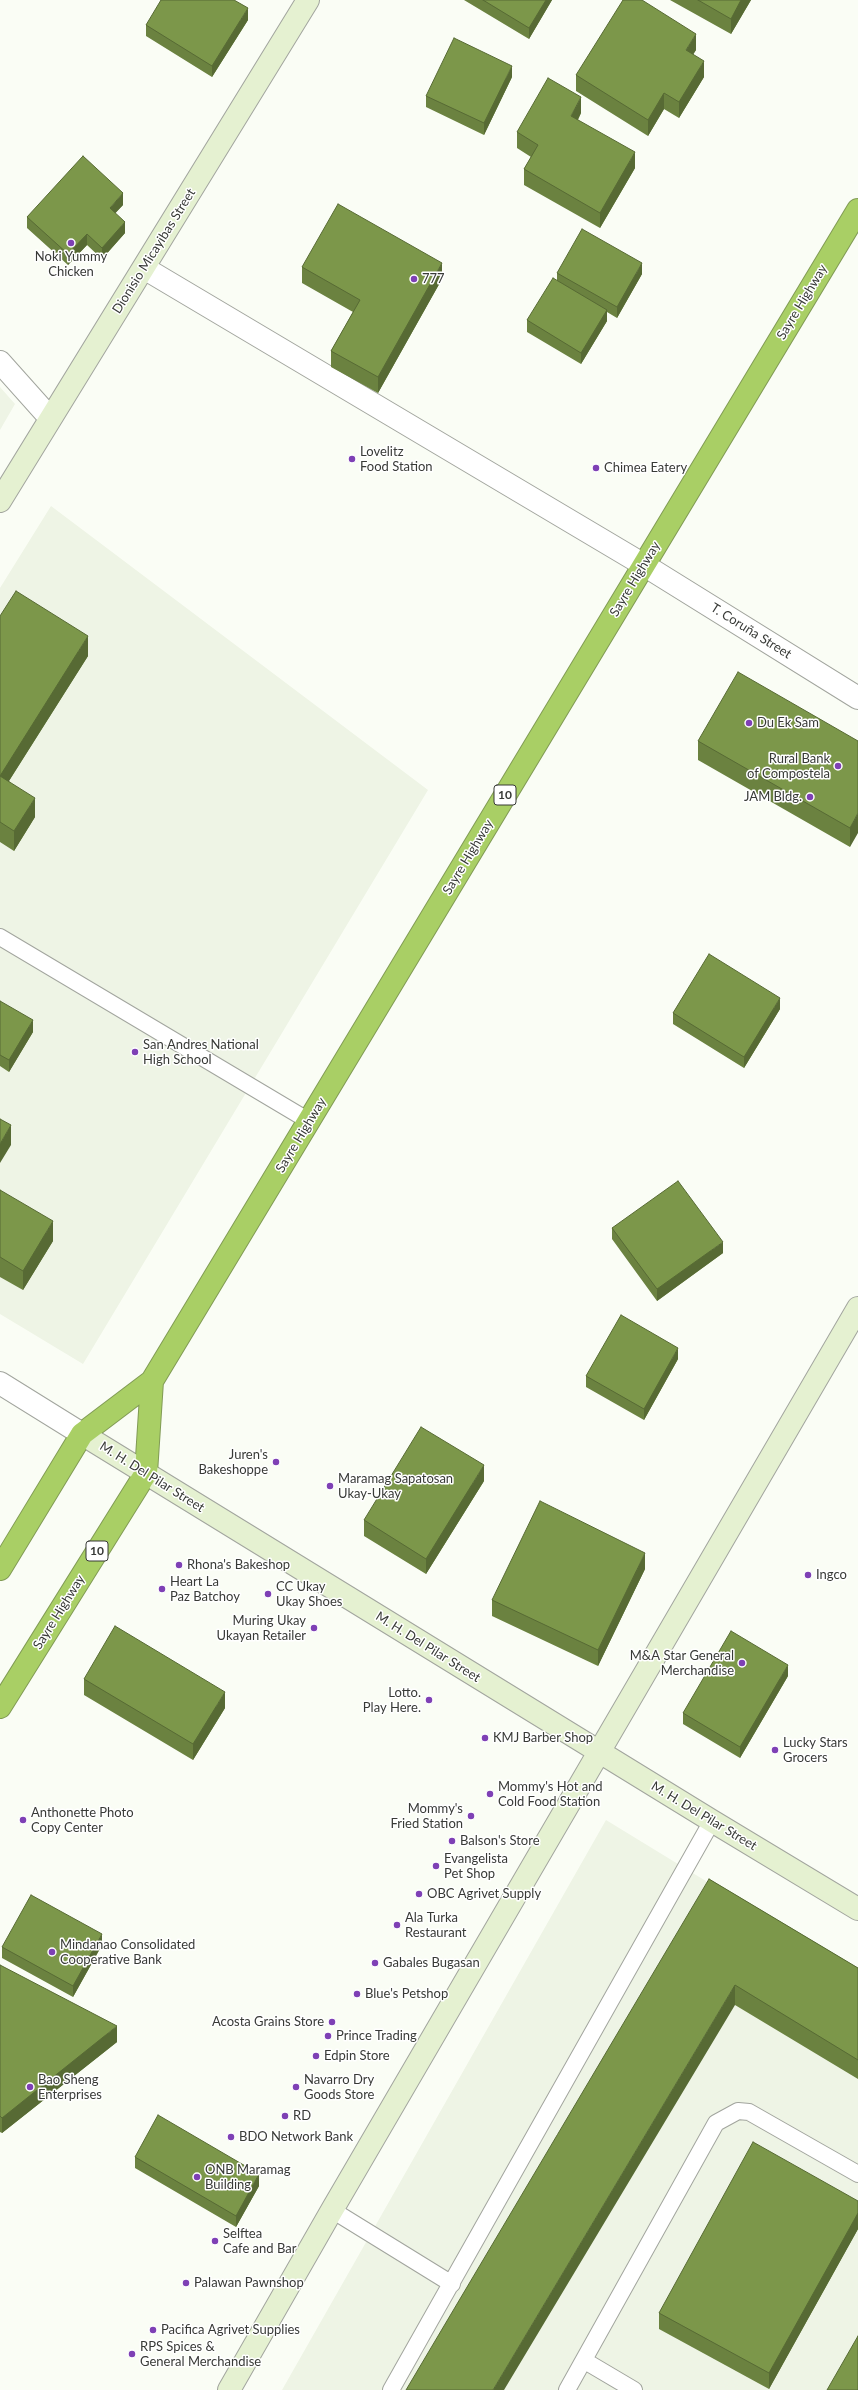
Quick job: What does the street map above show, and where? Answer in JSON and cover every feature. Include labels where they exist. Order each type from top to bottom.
[{"type":"highway","name":"Sayre Highway","points":[[0,1569],[82,1434],[152,1381],[858,210]]},
{"type":"highway","name":"Sayre Highway","points":[[0,1707],[146,1473],[152,1381]]},
{"type":"street","name":"Dionisio Micayibas Street","points":[[0,501],[308,0]]},
{"type":"street","name":"T. Coruña Street","points":[[144,268],[644,564],[858,698]]},
{"type":"street","points":[[0,362],[50,418]]},
{"type":"street","points":[[229,2390],[332,2210],[858,1308]]},
{"type":"street","name":"M. H. Del Pilar Street","points":[[0,1383],[712,1822],[858,1909]]},
{"type":"lane","points":[[0,937],[309,1121]]},
{"type":"lane","points":[[391,2390],[712,1822]]},
{"type":"lane","points":[[567,2390],[585,2361],[716,2123],[738,2111],[749,2112],[858,2174]]},
{"type":"lane","points":[[332,2210],[452,2284]]},
{"type":"lane","points":[[585,2361],[634,2390]]},
{"type":"shaded area","points":[[0,387],[15,404],[0,430]]},
{"type":"shaded area","name":"San Andres National High School","points":[[51,506],[428,790],[83,1364],[0,1314],[0,588]]},
{"type":"shaded area","points":[[606,1820],[858,1974],[858,2390],[282,2390]]},
{"type":"building","points":[[161,0],[234,0],[248,8],[212,66],[146,25]]},
{"type":"building","points":[[483,0],[546,0],[529,28]]},
{"type":"building","points":[[623,0],[642,0],[696,34],[686,50],[704,61],[679,102],[664,93],[648,120],[576,75]]},
{"type":"building","points":[[698,0],[741,0],[731,19]]},
{"type":"building","points":[[454,38],[512,66],[484,123],[426,96]]},
{"type":"building","points":[[548,78],[581,97],[571,116],[635,152],[600,213],[524,169],[538,145],[517,132]]},
{"type":"building","points":[[83,156],[123,193],[110,208],[125,222],[102,248],[87,234],[68,254],[27,217]]},
{"type":"building","points":[[338,204],[442,263],[378,377],[331,351],[360,300],[302,267]]},
{"type":"building","points":[[582,229],[642,263],[617,307],[557,273]]},
{"type":"building","points":[[553,278],[607,310],[581,353],[527,320]]},
{"type":"building","points":[[16,591],[88,636],[0,776],[0,616]]},
{"type":"building","name":"JAM Bldg.","points":[[738,672],[858,741],[858,813],[850,828],[698,741]]},
{"type":"building","points":[[0,776],[35,798],[14,831],[0,822]]},
{"type":"building","points":[[709,954],[780,998],[744,1057],[673,1013]]},
{"type":"building","points":[[0,1001],[33,1020],[9,1060],[0,1055]]},
{"type":"building","points":[[0,1119],[11,1125],[0,1144]]},
{"type":"building","points":[[678,1181],[723,1242],[657,1289],[612,1228]]},
{"type":"building","points":[[0,1190],[53,1221],[23,1271],[0,1257]]},
{"type":"building","points":[[621,1315],[678,1348],[644,1409],[586,1376]]},
{"type":"building","points":[[421,1427],[484,1465],[426,1559],[364,1520]]},
{"type":"building","points":[[540,1501],[645,1553],[598,1650],[492,1600]]},
{"type":"building","points":[[115,1626],[225,1692],[193,1744],[84,1679]]},
{"type":"building","points":[[731,1631],[788,1665],[740,1747],[683,1713]]},
{"type":"building","points":[[709,1879],[858,1968],[858,2060],[735,1985],[493,2390],[406,2390]]},
{"type":"building","name":"Mindanao Consolidated Cooperative Bank","points":[[31,1895],[102,1934],[73,1986],[2,1947]]},
{"type":"building","name":"Bao Sheng Enterprises","points":[[0,1965],[117,2026],[2,2118],[0,2116]]},
{"type":"building","name":"ONB Maramag Building","points":[[158,2115],[259,2174],[236,2216],[135,2157]]},
{"type":"building","points":[[753,2142],[858,2201],[858,2213],[769,2373],[659,2313]]},
{"type":"building","points":[[858,2336],[858,2390],[827,2390]]},
{"type":"place","name":"Noki Yummy Chicken","points":[[71,243]]},
{"type":"place","name":"777","points":[[414,279]]},
{"type":"place","name":"Lovelitz Food Station","points":[[352,459]]},
{"type":"place","name":"Chimea Eatery","points":[[596,468]]},
{"type":"place","name":"Du Ek Sam","points":[[749,723]]},
{"type":"place","name":"Rural Bank of Compostela","points":[[838,766]]},
{"type":"place","name":"JAM Bldg.","points":[[810,797]]},
{"type":"place","name":"San Andres National High School","points":[[135,1052]]},
{"type":"place","name":"Juren's Bakeshoppe","points":[[276,1462]]},
{"type":"place","name":"Maramag Sapatosan Ukay-Ukay","points":[[330,1486]]},
{"type":"place","name":"Rhona's Bakeshop","points":[[179,1565]]},
{"type":"place","name":"Ingco","points":[[808,1575]]},
{"type":"place","name":"Heart La Paz Batchoy","points":[[162,1589]]},
{"type":"place","name":"CC Ukay Ukay Shoes","points":[[268,1594]]},
{"type":"place","name":"Muring Ukay Ukayan Retailer","points":[[314,1628]]},
{"type":"place","name":"M&A Star General Merchandise","points":[[742,1663]]},
{"type":"place","name":"Lotto. Play Here.","points":[[429,1700]]},
{"type":"place","name":"KMJ Barber Shop","points":[[485,1738]]},
{"type":"place","name":"Lucky Stars Grocers","points":[[775,1750]]},
{"type":"place","name":"Mommy's Hot and Cold Food Station","points":[[490,1794]]},
{"type":"place","name":"Mommy's Fried Station","points":[[471,1816]]},
{"type":"place","name":"Anthonette Photo Copy Center","points":[[23,1820]]},
{"type":"place","name":"Balson's Store","points":[[452,1841]]},
{"type":"place","name":"Evangelista Pet Shop","points":[[436,1866]]},
{"type":"place","name":"OBC Agrivet Supply","points":[[419,1894]]},
{"type":"place","name":"Ala Turka Restaurant","points":[[397,1925]]},
{"type":"place","name":"Mindanao Consolidated Cooperative Bank","points":[[52,1952]]},
{"type":"place","name":"Gabales Bugasan","points":[[375,1963]]},
{"type":"place","name":"Blue's Petshop","points":[[357,1994]]},
{"type":"place","name":"Acosta Grains Store","points":[[332,2022]]},
{"type":"place","name":"Prince Trading","points":[[328,2036]]},
{"type":"place","name":"Edpin Store","points":[[316,2056]]},
{"type":"place","name":"Bao Sheng Enterprises","points":[[30,2087]]},
{"type":"place","name":"Navarro Dry Goods Store","points":[[296,2087]]},
{"type":"place","name":"RD","points":[[285,2116]]},
{"type":"place","name":"BDO Network Bank","points":[[231,2137]]},
{"type":"place","name":"ONB Maramag Building","points":[[197,2177]]},
{"type":"place","name":"Selftea Cafe and Bar","points":[[215,2241]]},
{"type":"place","name":"Palawan Pawnshop","points":[[186,2283]]},
{"type":"place","name":"Pacifica Agrivet Supplies","points":[[153,2330]]},
{"type":"place","name":"RPS Spices & General Merchandise","points":[[132,2354]]}]
